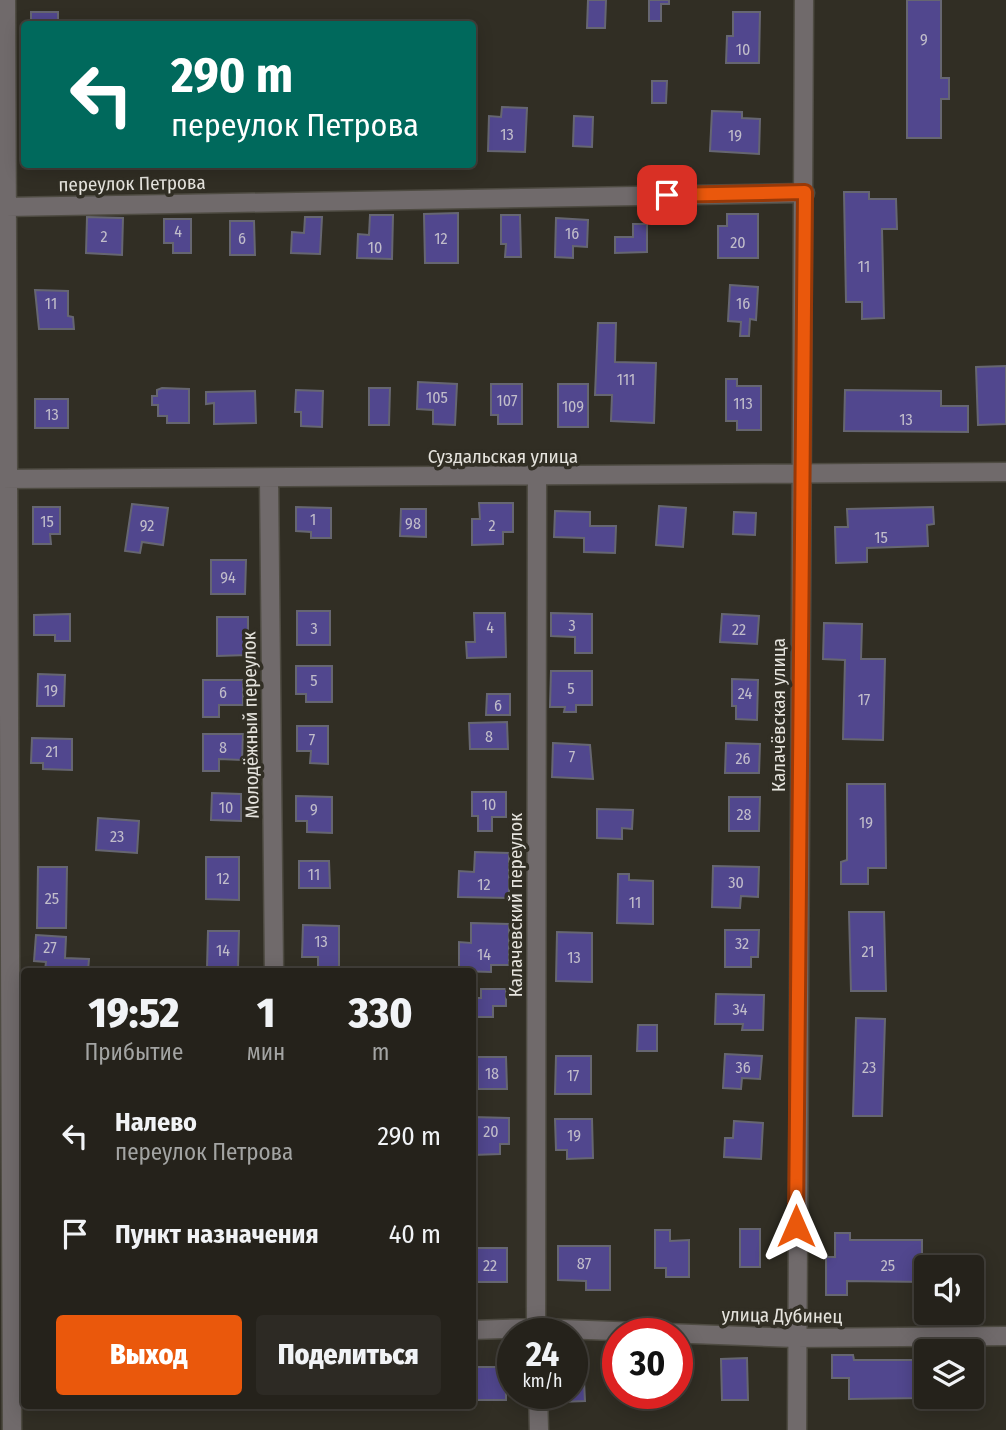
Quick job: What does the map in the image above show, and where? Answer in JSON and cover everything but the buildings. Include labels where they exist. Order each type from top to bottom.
[{"type":"street","points":[[6,0],[3,479],[12,1430]]},
{"type":"street","name":"Калачёвская улица","points":[[797,1430],[804,0]]},
{"type":"street","name":"переулок Петрова","points":[[6,206],[805,192]]},
{"type":"street","name":"Суздальская улица","points":[[3,479],[1006,472]]},
{"type":"street","name":"Калачевский переулок","points":[[536,1318],[537,477]]},
{"type":"street","name":"Молодёжный переулок","points":[[269,478],[274,968]]},
{"type":"street","name":"улица Дубинец","points":[[476,1330],[497,1330]]},
{"type":"street","name":"улица Дубинец","points":[[588,1332],[796,1338],[1006,1336]]},
{"type":"street","points":[[538,1409],[539,1430]]},
{"type":"route","points":[[667,195],[805,192],[800,475],[796,1226]]}]
